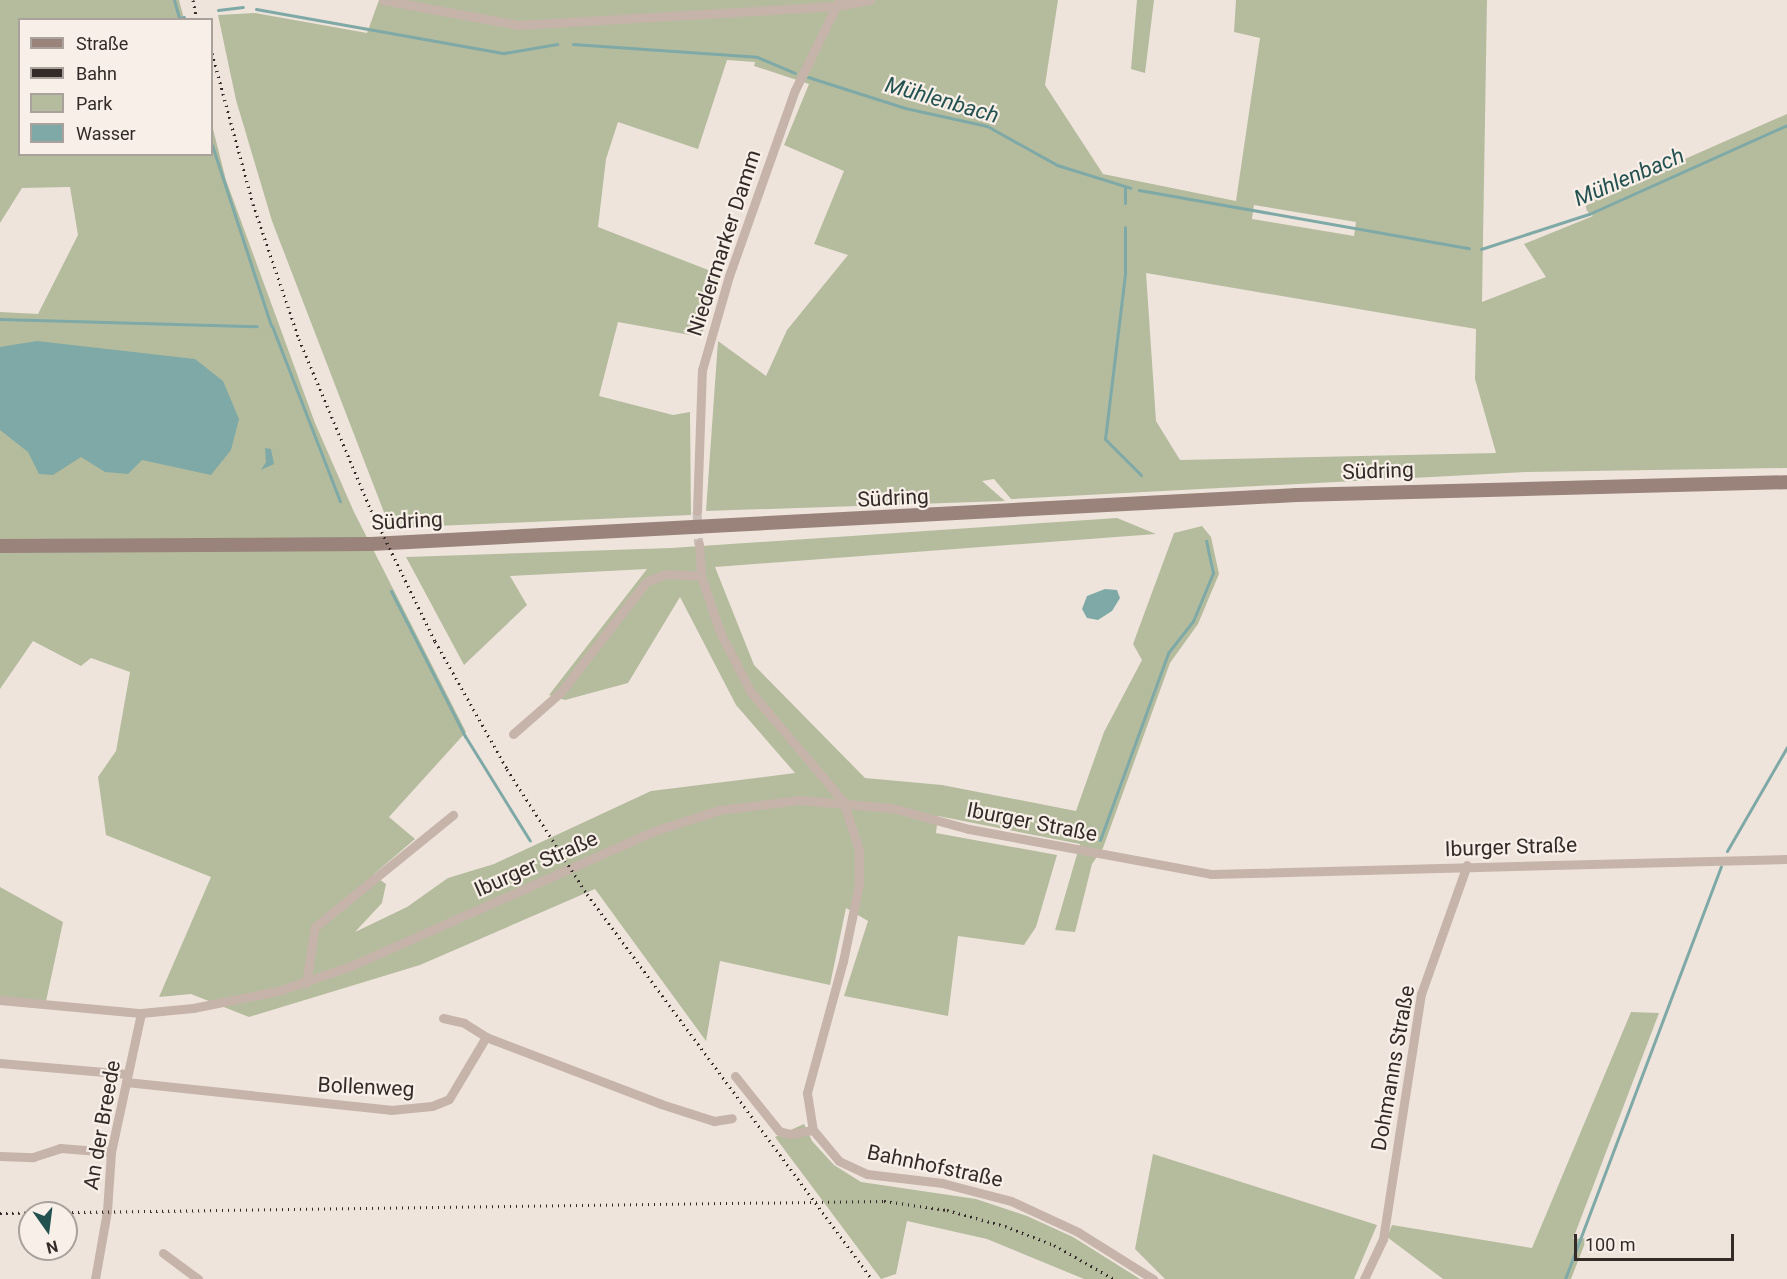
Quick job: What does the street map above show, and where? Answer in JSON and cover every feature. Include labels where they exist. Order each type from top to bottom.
[{"type":"main road","name":"Südring","points":[[0,546],[371,544],[1297,495],[1787,482]]},
{"type":"street","points":[[383,0],[518,25],[870,0]]},
{"type":"street","name":"Niedermarker Damm","points":[[697,511],[702,370],[729,276],[795,90],[837,3]]},
{"type":"street","points":[[699,544],[701,576],[720,632],[750,691],[843,801],[860,850],[859,884],[807,1093],[813,1130],[790,1134],[779,1131],[735,1076]]},
{"type":"street","points":[[513,734],[561,692],[646,582],[666,574],[701,576]]},
{"type":"street","name":"Iburger Straße","points":[[0,1000],[141,1013],[236,1001],[306,983],[654,831],[719,810],[799,800],[843,801],[892,808],[1035,842],[1211,874],[1467,865],[1787,859]]},
{"type":"street","points":[[306,983],[315,927],[453,815]]},
{"type":"street","name":"Dohmanns Straße","points":[[1364,1279],[1383,1239],[1421,994],[1467,865]]},
{"type":"street","name":"An der Breede","points":[[94,1279],[107,1211],[111,1152],[141,1013]]},
{"type":"street","points":[[443,1018],[464,1023],[486,1037],[661,1104],[714,1121],[732,1118]]},
{"type":"street","name":"Bollenweg","points":[[0,1063],[391,1110],[432,1106],[449,1099],[486,1037]]},
{"type":"street","name":"Bahnhofstraße","points":[[813,1130],[839,1161],[867,1174],[942,1183],[1011,1201],[1078,1232],[1153,1279]]},
{"type":"street","points":[[0,1156],[33,1157],[60,1148],[111,1152]]},
{"type":"street","points":[[163,1253],[198,1279]]},
{"type":"green space","points":[[0,0],[179,0],[184,18],[18,18],[18,156],[213,156],[213,129],[226,180],[315,423],[354,512],[466,732],[389,817],[415,839],[373,875],[386,884],[382,903],[355,932],[407,907],[448,878],[494,864],[651,791],[795,773],[736,705],[680,597],[628,683],[565,700],[549,695],[647,569],[510,576],[527,605],[464,665],[406,557],[671,548],[1117,518],[1156,534],[715,567],[754,665],[865,778],[942,785],[1076,811],[1104,732],[1142,660],[1133,644],[1174,533],[1202,526],[1211,537],[1219,574],[1198,624],[1170,663],[1103,848],[1092,864],[1075,932],[1055,930],[1080,844],[938,816],[936,833],[1057,855],[1036,927],[1024,945],[958,936],[948,1016],[844,996],[868,921],[846,908],[830,985],[720,961],[706,1041],[595,889],[420,965],[249,1017],[191,994],[159,997],[211,877],[106,835],[98,777],[116,751],[130,672],[91,658],[81,666],[33,641],[0,689],[0,312],[38,314],[78,235],[70,187],[22,188],[0,223]]},
{"type":"green space","points":[[379,0],[1058,0],[1045,85],[1103,174],[1236,201],[1260,38],[1234,32],[1236,0],[1487,0],[1482,302],[1546,277],[1524,244],[1593,216],[1587,211],[1585,203],[1787,114],[1787,468],[1527,472],[1011,499],[994,479],[982,481],[1005,501],[706,511],[718,341],[766,376],[787,330],[848,255],[814,244],[844,171],[784,145],[809,84],[754,66],[755,62],[727,60],[698,149],[618,122],[606,159],[598,227],[721,275],[701,337],[618,322],[599,396],[673,415],[690,412],[691,515],[390,528],[272,221],[236,100],[218,15],[255,13],[367,33]],"holes":[[[1254,205],[1356,222],[1354,236],[1252,219]],[[1146,273],[1476,329],[1475,379],[1496,453],[1180,460],[1156,421]]]},
{"type":"green space","points":[[1137,0],[1154,0],[1145,73],[1131,69]]},
{"type":"green space","points":[[0,887],[63,922],[45,1006],[0,998]]},
{"type":"green space","points":[[1631,1012],[1659,1013],[1573,1239],[1587,1238],[1571,1279],[1443,1279],[1387,1237],[1392,1225],[1532,1248]]},
{"type":"green space","points":[[804,1124],[812,1141],[834,1165],[861,1182],[976,1199],[1027,1216],[1073,1237],[1140,1279],[1084,1279],[987,1239],[907,1221],[896,1274],[881,1279],[775,1137]]},
{"type":"green space","points":[[1153,1154],[1377,1225],[1354,1279],[1165,1279],[1135,1249]]},
{"type":"water","points":[[37,341],[195,359],[223,381],[239,419],[231,450],[211,475],[142,460],[128,474],[105,472],[81,457],[53,475],[39,474],[28,452],[0,430],[0,347]]},
{"type":"water","points":[[265,448],[271,449],[274,464],[261,470],[266,462]]},
{"type":"water","points":[[1105,589],[1117,590],[1120,598],[1112,611],[1098,620],[1087,618],[1082,609],[1087,596]]},
{"type":"waterway","name":"Mühlenbach","points":[[174,0],[179,18],[184,17]]},
{"type":"waterway","name":"Mühlenbach","points":[[218,10],[243,7]]},
{"type":"waterway","name":"Mühlenbach","points":[[256,9],[504,53],[557,44]]},
{"type":"waterway","name":"Mühlenbach","points":[[573,44],[757,57],[795,73]]},
{"type":"waterway","name":"Mühlenbach","points":[[808,77],[905,108],[987,126],[1057,165],[1131,188]]},
{"type":"waterway","name":"Mühlenbach","points":[[1481,249],[1589,214],[1787,125]]},
{"type":"waterway","points":[[213,148],[271,326]]},
{"type":"waterway","points":[[1125,187],[1125,203]]},
{"type":"waterway","name":"Mühlenbach","points":[[1139,190],[1469,248]]},
{"type":"waterway","points":[[1125,227],[1125,274],[1105,439],[1141,475]]},
{"type":"waterway","points":[[0,319],[257,326]]},
{"type":"waterway","points":[[272,326],[340,501]]},
{"type":"waterway","points":[[1100,840],[1168,653],[1193,621],[1213,573],[1206,541]]},
{"type":"waterway","points":[[391,591],[465,736],[530,841]]},
{"type":"waterway","points":[[1727,851],[1787,747]]},
{"type":"waterway","points":[[1565,1279],[1721,866]]},
{"type":"tunnel","points":[[697,511],[699,544]]},
{"type":"railway","points":[[193,0],[197,18]]},
{"type":"railway","points":[[213,57],[253,204],[299,339],[371,510],[435,641],[507,769],[587,894],[872,1279]]},
{"type":"railway","points":[[0,1213],[884,1201],[947,1210],[1005,1226],[1054,1245],[1114,1279]]}]
